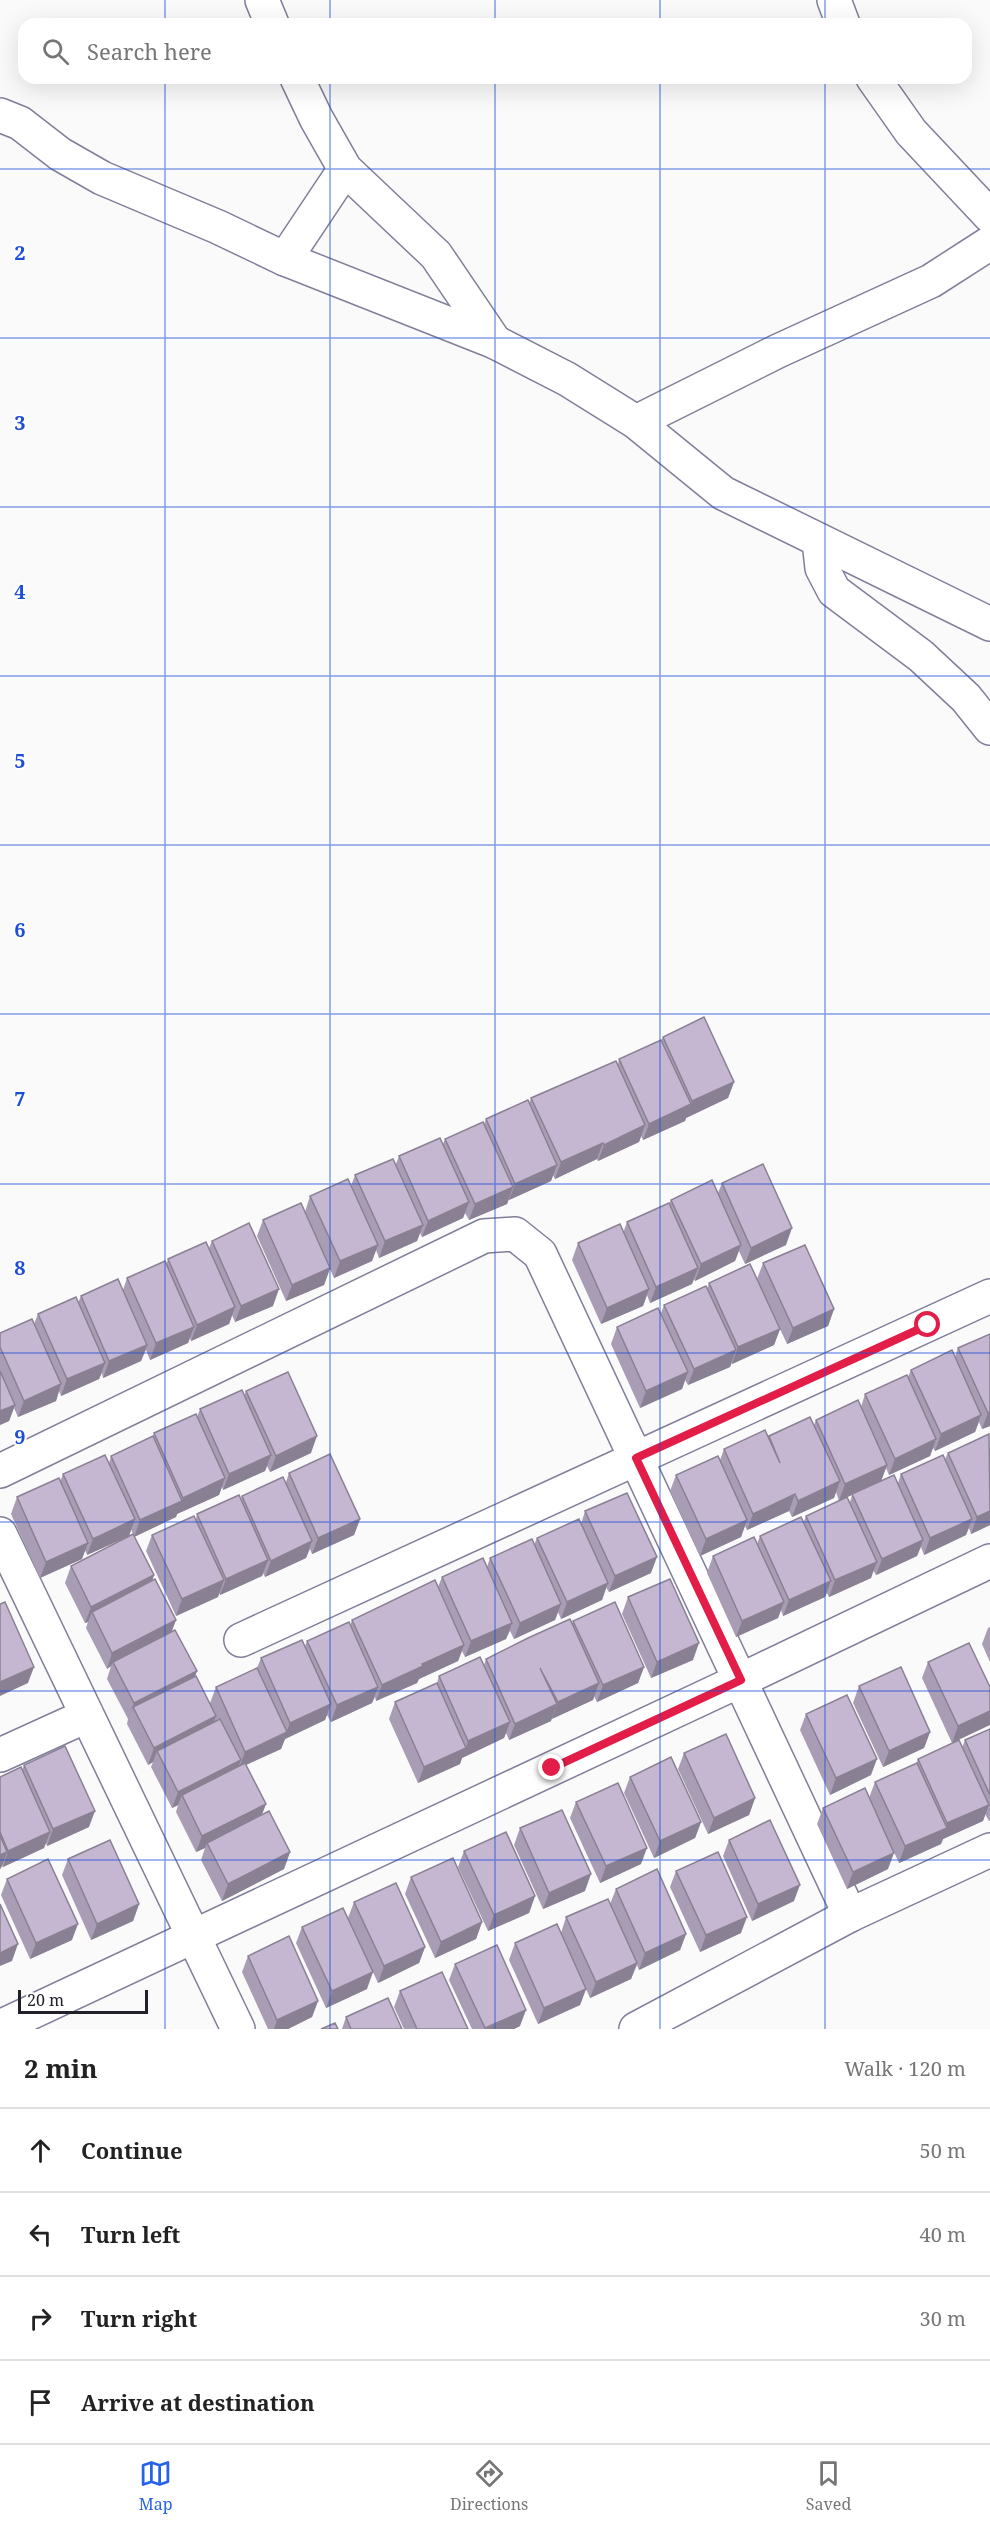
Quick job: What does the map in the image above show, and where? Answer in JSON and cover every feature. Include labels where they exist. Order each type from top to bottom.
[{"type":"street","points":[[262,0],[270,18]]},
{"type":"street","points":[[834,0],[841,18]]},
{"type":"street","points":[[300,84],[345,169],[436,255],[495,342]]},
{"type":"street","points":[[877,84],[911,132],[990,216]]},
{"type":"street","points":[[0,115],[20,123],[60,154],[102,178],[218,227],[285,259],[495,342],[567,379],[636,422],[723,493],[990,624]]},
{"type":"street","points":[[285,259],[345,169]]},
{"type":"street","points":[[636,422],[778,351],[931,281],[990,243]]},
{"type":"street","points":[[819,541],[822,568],[834,591],[921,656],[966,698],[990,728]]},
{"type":"street","points":[[0,1471],[484,1236],[515,1234],[540,1254],[850,1915]]},
{"type":"street","points":[[241,1641],[990,1296]]},
{"type":"street","points":[[0,1534],[238,2029]]},
{"type":"street","points":[[0,2027],[990,1561]]},
{"type":"street","points":[[0,1755],[86,1716]]},
{"type":"street","points":[[636,2029],[850,1915],[990,1850]]},
{"type":"building","points":[[704,1017],[734,1082],[692,1101],[663,1037]]},
{"type":"building","points":[[661,1040],[691,1104],[649,1124],[619,1059]]},
{"type":"building","points":[[616,1061],[645,1125],[561,1162],[531,1098]]},
{"type":"building","points":[[528,1100],[557,1165],[515,1184],[486,1119]]},
{"type":"building","points":[[483,1122],[513,1187],[475,1204],[445,1139]]},
{"type":"building","points":[[440,1138],[469,1202],[428,1221],[399,1156]]},
{"type":"building","points":[[393,1159],[423,1225],[385,1241],[355,1175]]},
{"type":"building","points":[[763,1164],[792,1228],[751,1248],[722,1183]]},
{"type":"building","points":[[348,1179],[378,1245],[340,1261],[310,1196]]},
{"type":"building","points":[[712,1180],[741,1245],[701,1264],[671,1200]]},
{"type":"building","points":[[301,1203],[330,1268],[292,1285],[263,1220]]},
{"type":"building","points":[[669,1203],[698,1268],[656,1287],[627,1222]]},
{"type":"building","points":[[249,1223],[279,1289],[241,1306],[212,1241]]},
{"type":"building","points":[[620,1224],[649,1289],[607,1308],[578,1243]]},
{"type":"building","points":[[206,1242],[235,1307],[197,1325],[168,1259]]},
{"type":"building","points":[[805,1245],[834,1309],[793,1328],[763,1263]]},
{"type":"building","points":[[165,1261],[194,1327],[156,1343],[127,1278]]},
{"type":"building","points":[[750,1264],[780,1329],[738,1347],[709,1283]]},
{"type":"building","points":[[118,1279],[147,1345],[109,1361],[81,1296]]},
{"type":"building","points":[[706,1286],[736,1350],[694,1369],[664,1305]]},
{"type":"building","points":[[76,1297],[105,1363],[67,1379],[38,1314]]},
{"type":"building","points":[[658,1308],[688,1372],[646,1391],[617,1327]]},
{"type":"building","points":[[32,1319],[61,1384],[24,1401],[0,1347],[0,1333]]},
{"type":"building","points":[[990,1334],[990,1412],[988,1413],[958,1348]]},
{"type":"building","points":[[952,1350],[981,1415],[941,1434],[911,1370]]},
{"type":"building","points":[[0,1371],[15,1405],[0,1411]]},
{"type":"building","points":[[288,1372],[317,1436],[276,1456],[246,1391]]},
{"type":"building","points":[[907,1375],[936,1439],[895,1459],[865,1394]]},
{"type":"building","points":[[242,1390],[271,1455],[229,1474],[200,1409]]},
{"type":"building","points":[[858,1400],[887,1465],[845,1484],[816,1420]]},
{"type":"building","points":[[196,1414],[225,1478],[183,1498],[154,1433]]},
{"type":"building","points":[[810,1417],[840,1481],[798,1501],[795,1494],[753,1514],[724,1449],[765,1430],[780,1463],[769,1436]]},
{"type":"building","points":[[989,1434],[990,1511],[977,1517],[948,1453]]},
{"type":"building","points":[[153,1436],[182,1501],[140,1520],[111,1456]]},
{"type":"building","points":[[330,1454],[360,1519],[318,1538],[289,1473]]},
{"type":"building","points":[[105,1455],[135,1519],[93,1539],[63,1474]]},
{"type":"building","points":[[943,1455],[972,1519],[930,1538],[901,1474]]},
{"type":"building","points":[[718,1456],[747,1520],[706,1539],[676,1475]]},
{"type":"building","points":[[894,1475],[923,1540],[882,1559],[852,1494]]},
{"type":"building","points":[[283,1477],[312,1541],[271,1561],[242,1496]]},
{"type":"building","points":[[59,1478],[88,1543],[46,1562],[17,1497]]},
{"type":"building","points":[[627,1493],[657,1557],[615,1576],[585,1511]]},
{"type":"building","points":[[239,1495],[268,1560],[226,1579],[197,1514]]},
{"type":"building","points":[[847,1497],[877,1562],[835,1580],[806,1516]]},
{"type":"building","points":[[194,1516],[224,1580],[182,1599],[152,1535]]},
{"type":"building","points":[[801,1517],[831,1581],[789,1600],[760,1536]]},
{"type":"building","points":[[579,1519],[608,1583],[567,1602],[537,1538]]},
{"type":"building","points":[[133,1534],[154,1575],[91,1607],[71,1566]]},
{"type":"building","points":[[754,1537],[784,1602],[742,1621],[713,1556]]},
{"type":"building","points":[[532,1539],[561,1604],[520,1623],[490,1558]]},
{"type":"building","points":[[483,1558],[512,1623],[471,1641],[442,1577]]},
{"type":"building","points":[[155,1579],[176,1620],[112,1653],[92,1612]]},
{"type":"building","points":[[670,1579],[699,1643],[657,1662],[628,1597]]},
{"type":"building","points":[[435,1580],[464,1645],[382,1685],[352,1620]]},
{"type":"building","points":[[5,1602],[34,1667],[0,1682],[0,1604]]},
{"type":"building","points":[[615,1602],[644,1667],[603,1685],[573,1621]]},
{"type":"building","points":[[570,1619],[599,1683],[558,1702],[540,1668],[557,1704],[515,1724],[486,1659]]},
{"type":"building","points":[[349,1622],[378,1687],[337,1705],[307,1641]]},
{"type":"building","points":[[175,1630],[197,1671],[134,1703],[113,1662]]},
{"type":"building","points":[[302,1640],[331,1704],[290,1723],[261,1658]]},
{"type":"building","points":[[969,1643],[990,1687],[990,1711],[958,1726],[928,1662]]},
{"type":"building","points":[[480,1657],[510,1722],[468,1741],[439,1676]]},
{"type":"building","points":[[901,1667],[930,1732],[889,1751],[859,1686]]},
{"type":"building","points":[[257,1668],[287,1732],[245,1752],[216,1687]]},
{"type":"building","points":[[196,1676],[216,1716],[154,1748],[133,1707]]},
{"type":"building","points":[[437,1683],[466,1748],[424,1767],[395,1702]]},
{"type":"building","points":[[847,1695],[877,1759],[836,1778],[806,1714]]},
{"type":"building","points":[[220,1719],[241,1760],[178,1792],[157,1751]]},
{"type":"building","points":[[990,1729],[990,1795],[965,1740]]},
{"type":"building","points":[[726,1734],[755,1798],[714,1818],[684,1753]]},
{"type":"building","points":[[959,1740],[989,1805],[947,1823],[918,1759]]},
{"type":"building","points":[[65,1746],[95,1811],[53,1829],[24,1765]]},
{"type":"building","points":[[671,1757],[701,1822],[660,1841],[630,1777]]},
{"type":"building","points":[[245,1763],[266,1804],[202,1836],[182,1795]]},
{"type":"building","points":[[917,1763],[947,1828],[905,1846],[875,1782]]},
{"type":"building","points":[[21,1767],[50,1832],[8,1851],[0,1832],[0,1777]]},
{"type":"building","points":[[618,1783],[647,1848],[606,1866],[576,1802]]},
{"type":"building","points":[[865,1788],[894,1853],[853,1872],[823,1808]]},
{"type":"building","points":[[562,1810],[591,1874],[549,1893],[520,1828]]},
{"type":"building","points":[[269,1811],[290,1852],[228,1884],[207,1843]]},
{"type":"building","points":[[770,1820],[800,1885],[758,1904],[729,1840]]},
{"type":"building","points":[[506,1832],[535,1896],[494,1915],[464,1851]]},
{"type":"building","points":[[0,1835],[7,1852],[0,1855]]},
{"type":"building","points":[[110,1840],[139,1904],[97,1924],[68,1859]]},
{"type":"building","points":[[718,1852],[747,1917],[706,1935],[676,1871]]},
{"type":"building","points":[[453,1858],[482,1922],[441,1942],[411,1877]]},
{"type":"building","points":[[48,1859],[78,1924],[36,1943],[7,1879]]},
{"type":"building","points":[[657,1869],[686,1934],[645,1953],[616,1889]]},
{"type":"building","points":[[396,1883],[425,1947],[384,1966],[354,1902]]},
{"type":"building","points":[[608,1899],[637,1963],[596,1982],[566,1917]]},
{"type":"building","points":[[0,1904],[18,1944],[0,1953]]},
{"type":"building","points":[[343,1908],[373,1972],[332,1991],[302,1927]]},
{"type":"building","points":[[557,1924],[586,1989],[544,2008],[515,1943]]},
{"type":"building","points":[[289,1936],[318,2001],[277,2020],[248,1956]]},
{"type":"building","points":[[497,1945],[526,2010],[485,2028],[455,1964]]},
{"type":"building","points":[[442,1972],[468,2029],[417,2029],[400,1991]]},
{"type":"building","points":[[388,1998],[402,2029],[351,2029],[346,2017]]},
{"type":"building","points":[[335,2023],[338,2029],[321,2029]]},
{"type":"route","points":[[552,1768],[741,1680],[636,1458],[928,1325]]}]
